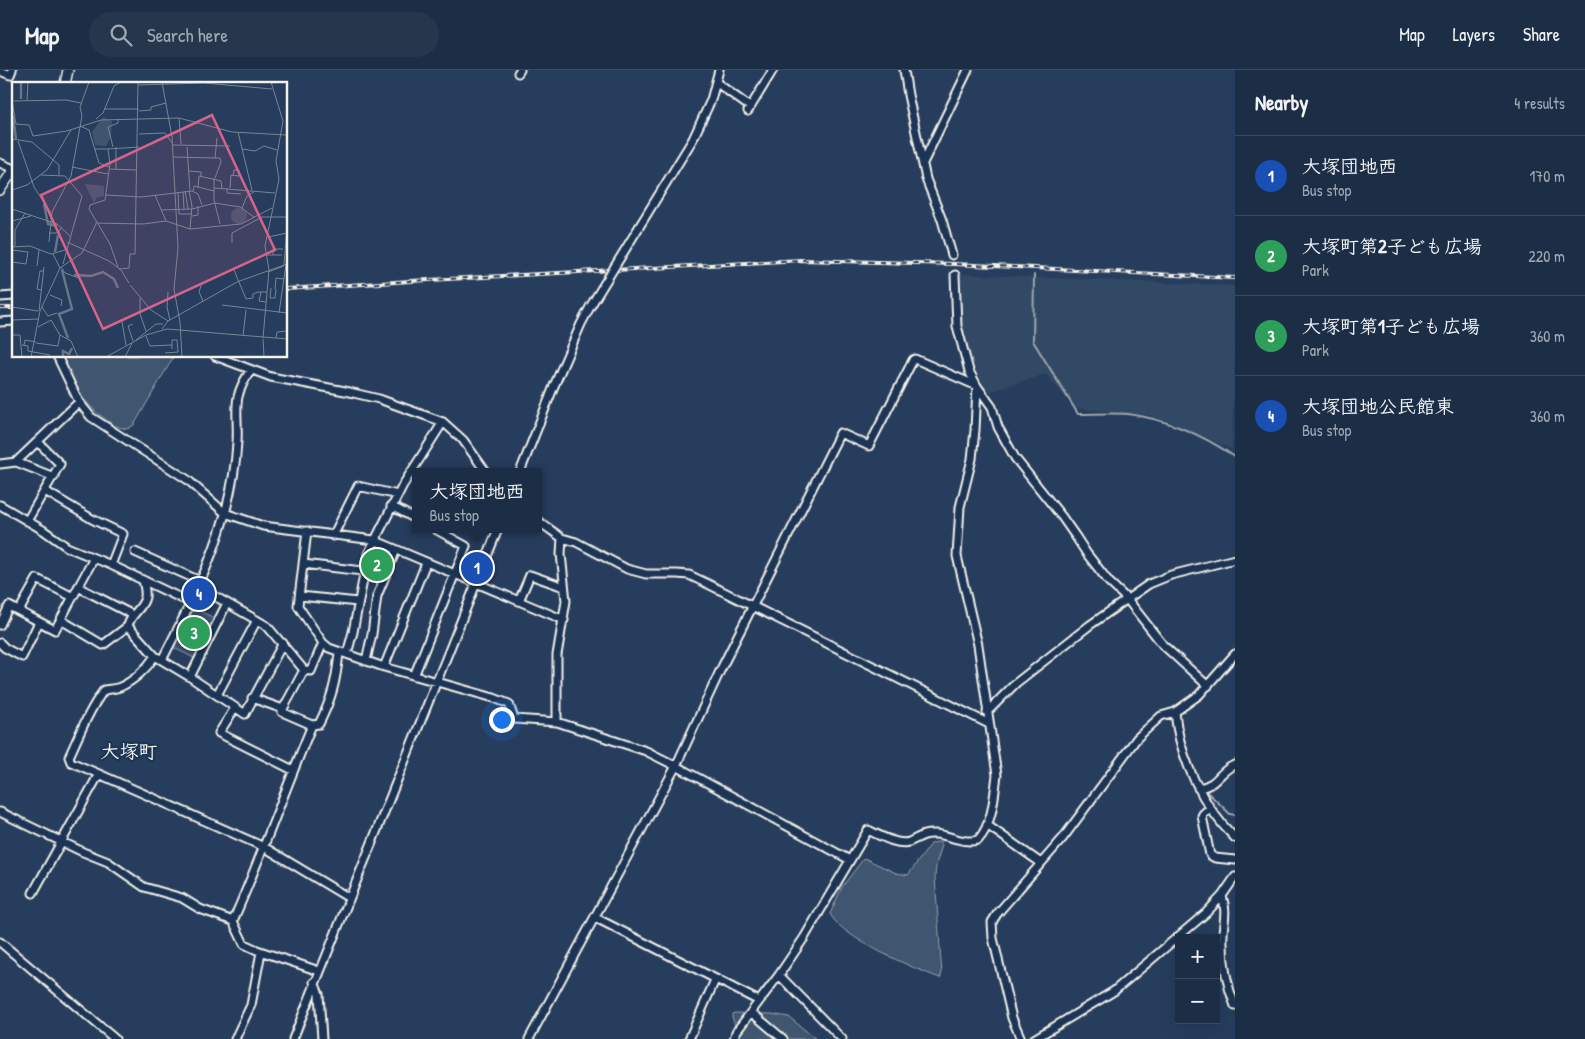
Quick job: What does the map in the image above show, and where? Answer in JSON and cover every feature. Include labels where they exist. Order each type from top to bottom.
[{"type":"main road","points":[[0,190],[12,172]]},
{"type":"street","points":[[0,71],[10,76],[12,70]]},
{"type":"street","points":[[522,468],[574,338],[590,307],[706,115],[719,70]]},
{"type":"street","points":[[716,83],[749,109],[773,70]]},
{"type":"street","points":[[904,70],[926,178],[942,220],[952,255]]},
{"type":"street","points":[[923,163],[968,70]]},
{"type":"street","points":[[0,163],[12,168]]},
{"type":"street","points":[[955,276],[957,326],[969,371],[992,407],[998,427],[1015,458],[1109,582],[1127,599],[1164,645],[1208,686]]},
{"type":"street","points":[[58,358],[80,402],[91,417],[188,480],[225,513],[263,526],[374,540],[564,620]]},
{"type":"street","points":[[220,358],[271,377],[345,390],[379,399],[443,422],[463,440],[483,468]]},
{"type":"street","points":[[529,1039],[596,918],[676,766],[752,605],[840,433],[870,446],[912,360],[915,359],[977,386]]},
{"type":"street","points":[[162,660],[191,603],[216,542],[225,513],[238,442],[237,398],[241,386],[251,370]]},
{"type":"street","points":[[734,1039],[736,1032],[804,938],[868,830],[896,841],[908,843],[920,835],[935,834],[968,842],[978,840],[987,825],[995,794],[997,775],[978,645],[957,556],[960,507],[972,459],[977,386]]},
{"type":"street","points":[[16,462],[80,402]]},
{"type":"street","points":[[252,698],[283,709],[282,712],[312,725],[319,724],[330,702],[343,653],[353,632],[363,571],[374,540],[413,466],[443,422]]},
{"type":"street","points":[[27,521],[60,464],[38,442]]},
{"type":"street","points":[[0,464],[16,462],[54,477]]},
{"type":"street","points":[[333,536],[358,486],[398,495]]},
{"type":"street","points":[[45,491],[92,519],[123,534],[111,565]]},
{"type":"street","points":[[0,506],[43,530],[67,547],[111,565],[191,603]]},
{"type":"street","points":[[391,506],[412,517]]},
{"type":"street","points":[[542,524],[562,538],[576,542],[627,569],[646,574],[689,575],[989,724]]},
{"type":"street","points":[[307,531],[298,606],[329,648],[384,667],[494,698],[509,704],[514,719],[557,722],[646,751],[850,860]]},
{"type":"street","points":[[414,676],[466,546],[442,533]]},
{"type":"street","points":[[292,1039],[496,533]]},
{"type":"street","points":[[557,722],[557,655],[566,601],[561,554],[562,538]]},
{"type":"street","points":[[366,661],[377,596],[396,550]]},
{"type":"street","points":[[135,552],[199,584],[228,604],[267,626],[304,670],[311,671],[323,642]]},
{"type":"street","points":[[0,625],[9,606],[55,630],[94,558]]},
{"type":"street","points":[[987,712],[1016,683],[1127,599],[1150,584],[1171,575],[1235,559]]},
{"type":"street","points":[[384,667],[426,563]]},
{"type":"street","points":[[303,564],[363,571]]},
{"type":"street","points":[[519,601],[530,575],[564,587]]},
{"type":"street","points":[[20,611],[37,579],[73,597]]},
{"type":"street","points":[[61,620],[103,645],[128,626],[133,615],[142,605],[145,596],[143,580]]},
{"type":"street","points":[[78,587],[133,615]]},
{"type":"street","points":[[300,596],[358,602]]},
{"type":"street","points":[[190,677],[228,604]]},
{"type":"street","points":[[216,695],[257,620]]},
{"type":"street","points":[[0,643],[5,648],[22,657],[39,622]]},
{"type":"street","points":[[128,626],[155,656],[190,677],[244,714],[282,643]]},
{"type":"street","points":[[1021,1039],[1012,1018],[993,938],[992,922],[1063,838],[1137,738],[1161,716],[1175,712],[1187,705],[1208,686],[1235,654]]},
{"type":"street","points":[[155,656],[149,665],[138,675],[119,688],[104,690],[98,697],[69,757],[71,762],[264,847],[349,898]]},
{"type":"street","points":[[283,709],[304,670]]},
{"type":"street","points":[[235,708],[219,733],[293,770]]},
{"type":"street","points":[[1175,712],[1176,726],[1198,788],[1210,808],[1235,838]]},
{"type":"street","points":[[233,921],[312,725]]},
{"type":"street","points":[[1198,788],[1207,787],[1215,782],[1226,769],[1235,765]]},
{"type":"street","points":[[33,893],[100,774]]},
{"type":"street","points":[[1210,808],[1202,816],[1210,855],[1215,858],[1235,860]]},
{"type":"street","points":[[0,812],[108,862],[144,887],[182,898],[200,909],[233,921],[244,944],[261,952],[319,971]]},
{"type":"street","points":[[987,825],[1042,863]]},
{"type":"street","points":[[1034,1039],[1114,991],[1206,913],[1222,896],[1235,876]]},
{"type":"street","points":[[1222,896],[1226,909],[1223,933],[1224,969],[1235,1006]]},
{"type":"street","points":[[596,918],[759,1002]]},
{"type":"street","points":[[0,942],[115,1039]]},
{"type":"street","points":[[235,1039],[251,1005],[261,952]]},
{"type":"street","points":[[779,975],[842,1039]]},
{"type":"street","points":[[689,1039],[715,980]]},
{"type":"street","points":[[314,982],[319,994],[322,1039]]},
{"type":"street","points":[[751,1012],[783,1039]]},
{"type":"shaded area","points":[[960,274],[1235,286],[1232,449],[1171,422],[1148,415],[1074,408],[1046,374],[988,392],[971,366],[960,326]]},
{"type":"shaded area","points":[[63,358],[173,358],[134,425],[127,429],[115,426],[97,413],[80,395]]},
{"type":"shaded area","points":[[378,545],[390,550],[391,554],[381,579],[365,575],[374,546]]},
{"type":"shaded area","points":[[192,607],[216,619],[196,659],[172,647]]},
{"type":"shaded area","points":[[941,842],[942,845],[936,865],[935,877],[942,973],[940,978],[863,943],[837,924],[830,914],[842,887],[864,858],[896,873],[908,875],[931,844]]},
{"type":"shaded area","points":[[732,1014],[771,1014],[789,1017],[816,1039],[740,1039],[732,1017]]},
{"type":"waterway","points":[[1034,275],[1033,341],[1078,414],[1128,414],[1142,416],[1184,429],[1235,457]]},
{"type":"waterway","points":[[1213,778],[1217,772],[1235,761]]},
{"type":"waterway","points":[[1206,791],[1230,814],[1235,815]]},
{"type":"railway","points":[[288,289],[801,260],[954,264],[1235,278]]},
{"type":"railway","points":[[0,308],[12,308]]},
{"type":"place","name":"大塚町第2子ども広場","points":[[377,565]]},
{"type":"place","name":"大塚団地西","points":[[477,568]]},
{"type":"place","name":"大塚団地公民館東","points":[[199,594]]},
{"type":"place","name":"大塚町第1子ども広場","points":[[194,633]]},
{"type":"district","name":"大塚町","points":[[129,751]]}]
